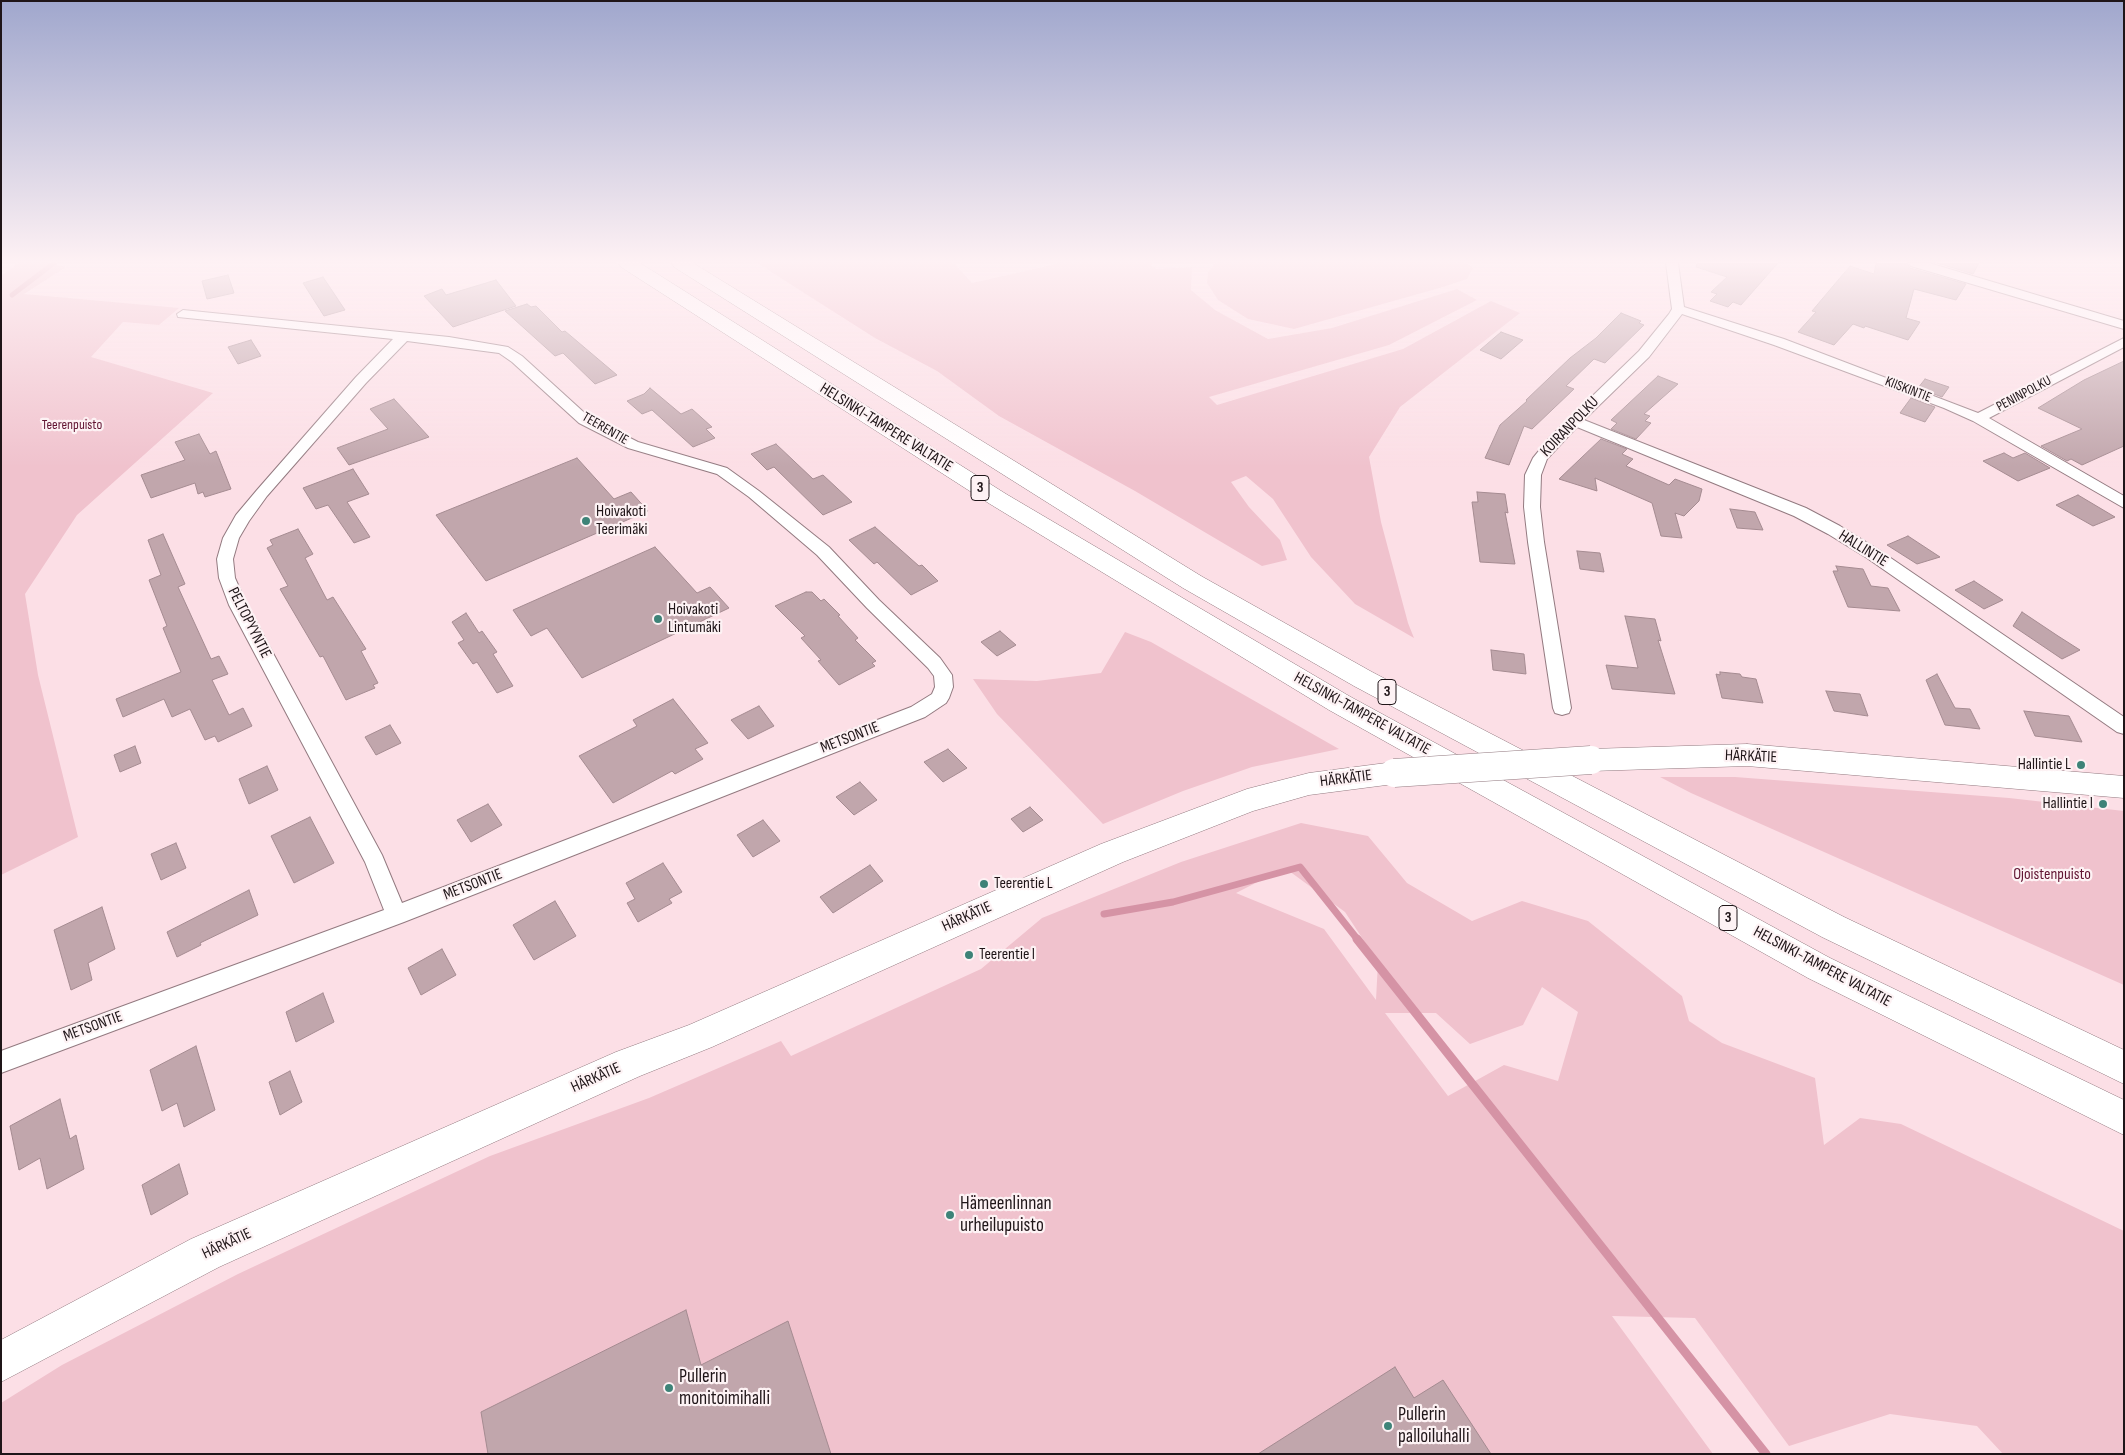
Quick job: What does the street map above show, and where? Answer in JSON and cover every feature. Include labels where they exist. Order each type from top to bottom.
[{"type":"main road","name":"HELSINKI-TAMPERE VALTATIE","points":[[734,331],[998,499],[1340,703],[1819,968],[2124,1118]]},
{"type":"main road","name":"HELSINKI-TAMPERE VALTATIE","points":[[789,331],[1192,582],[1363,679],[1833,927],[2124,1068]]},
{"type":"main road","name":"HÄRKÄTIE","points":[[1,1362],[205,1253],[628,1064],[700,1036],[1112,853],[1247,801],[1309,784],[1394,773],[1591,760],[1747,756],[1992,774],[2124,787]]},
{"type":"street","name":"TEERENTIE","points":[[345,331],[459,342],[503,350],[517,359],[584,420],[633,445],[722,471],[754,494],[823,551],[873,604],[934,663],[943,675],[944,687],[940,698]]},
{"type":"street","name":"KOIRANPOLKU","points":[[1562,708],[1536,542],[1532,507],[1533,475],[1540,458],[1574,421],[1644,354],[1661,331]]},
{"type":"street","name":"KIISKINTIE","points":[[1745,331],[1949,405],[1978,418],[2124,502]]},
{"type":"street","name":"PELTOPYYNTIE","points":[[396,915],[375,861],[238,605],[227,578],[225,559],[231,538],[242,519],[262,493],[361,380],[403,337]]},
{"type":"street","name":"PENINPOLKU","points":[[1978,418],[2124,342]]},
{"type":"street","name":"HALLINTIE","points":[[1574,421],[1800,512],[1834,530],[1873,554],[2124,727]]},
{"type":"street","name":"METSONTIE","points":[[1,1062],[396,915],[918,712],[940,698]]},
{"type":"green space","name":"Teerenpuisto","points":[[1,331],[115,331],[91,357],[213,393],[77,515],[25,594],[38,675],[78,837],[1,875]]},
{"type":"green space","points":[[864,331],[1253,331],[1268,339],[1315,331],[1417,331],[1389,345],[1209,397],[1217,405],[1403,349],[1436,331],[1497,331],[1400,407],[1369,457],[1381,522],[1408,623],[1414,638],[1355,604],[1311,557],[1273,499],[1246,476],[1231,482],[1249,507],[1280,540],[1287,560],[1262,566],[1135,491],[999,416],[937,371]]},
{"type":"green space","points":[[1125,632],[1151,642],[1339,749],[1252,767],[1183,791],[1103,824],[997,714],[973,679],[1037,681],[1101,673]]},
{"type":"green space","name":"Ojoistenpuisto","points":[[1660,777],[1735,777],[2009,798],[2124,811],[2124,985],[1691,793]]},
{"type":"green space","name":"Hämeenlinnan urheilupuisto","points":[[1301,823],[1368,836],[1407,883],[1472,921],[1522,901],[1588,921],[1682,996],[1689,1021],[1722,1043],[1815,1078],[1824,1145],[1860,1118],[1901,1124],[2124,1231],[2124,1454],[2003,1454],[1977,1426],[1890,1414],[1789,1446],[1695,1318],[1612,1316],[1713,1454],[1,1454],[1,1403],[62,1365],[238,1274],[490,1156],[649,1098],[781,1041],[791,1056],[981,969],[1042,918],[1181,862]],"holes":[[[1285,868],[1345,912],[1378,962],[1376,1000],[1324,929],[1236,893]],[[1542,987],[1578,1012],[1558,1081],[1504,1065],[1448,1096],[1385,1013],[1436,1013],[1470,1044],[1523,1025]]]},
{"type":"building","points":[[527,331],[565,331],[617,375],[595,384],[563,353],[555,356]]},
{"type":"building","points":[[1603,331],[1638,331],[1605,363],[1594,359],[1566,386],[1574,389],[1532,429],[1524,426],[1509,465],[1485,458],[1500,425],[1570,358]]},
{"type":"building","points":[[1799,331],[1847,331],[1834,345]]},
{"type":"building","points":[[1880,331],[1914,331],[1908,340]]},
{"type":"building","points":[[1501,332],[1523,340],[1501,359],[1480,350]]},
{"type":"building","points":[[251,340],[261,356],[238,364],[228,347]]},
{"type":"building","points":[[2124,361],[2124,446],[2082,465],[2071,459],[2067,461],[2041,446],[2082,429],[2038,408],[2084,380]]},
{"type":"building","points":[[1658,376],[1678,384],[1644,414],[1650,416],[1645,421],[1651,423],[1636,439],[1611,429],[1617,423],[1611,420]]},
{"type":"building","points":[[1925,379],[1949,387],[1942,397],[1918,388]]},
{"type":"building","points":[[650,388],[681,414],[692,409],[712,427],[706,429],[715,438],[693,447],[652,410],[642,414],[627,401],[644,394]]},
{"type":"building","points":[[1911,398],[1935,407],[1925,422],[1900,413]]},
{"type":"building","points":[[394,399],[429,437],[349,465],[337,448],[388,429],[370,409]]},
{"type":"building","points":[[199,434],[210,454],[216,451],[231,489],[205,497],[203,492],[198,494],[195,483],[151,498],[141,475],[185,460],[175,442]]},
{"type":"building","points":[[1601,439],[1627,449],[1622,454],[1633,459],[1626,466],[1669,485],[1675,479],[1702,489],[1699,501],[1684,516],[1675,513],[1682,538],[1661,536],[1652,503],[1595,478],[1597,491],[1559,479]]},
{"type":"building","points":[[776,444],[813,479],[823,475],[852,502],[823,515],[774,467],[767,470],[751,454]]},
{"type":"building","points":[[2004,453],[2013,458],[2025,453],[2050,468],[2018,481],[1983,461]]},
{"type":"building","name":"Hoivakoti Teerimäki","points":[[577,458],[614,499],[631,492],[648,511],[486,581],[436,515]]},
{"type":"building","points":[[353,469],[369,494],[347,502],[370,537],[354,543],[328,505],[316,509],[303,488]]},
{"type":"building","points":[[1477,492],[1505,494],[1508,513],[1505,512],[1515,564],[1480,562],[1472,502],[1478,502]]},
{"type":"building","points":[[2078,495],[2115,517],[2093,526],[2056,505]]},
{"type":"building","points":[[1730,509],[1755,512],[1763,530],[1737,528]]},
{"type":"building","points":[[875,527],[919,566],[922,565],[938,581],[911,595],[877,562],[874,564],[849,540]]},
{"type":"building","points":[[298,529],[313,554],[305,558],[327,600],[333,597],[366,649],[361,651],[378,683],[373,685],[375,688],[346,700],[323,656],[320,657],[280,589],[288,586],[267,548],[273,545],[270,540]]},
{"type":"building","points":[[163,534],[185,584],[178,587],[211,659],[219,656],[228,674],[212,680],[229,715],[243,708],[252,726],[218,742],[215,736],[205,740],[190,709],[172,717],[164,699],[123,717],[116,699],[181,672],[163,628],[167,626],[149,580],[161,575],[148,540]]},
{"type":"building","points":[[1908,536],[1940,557],[1917,564],[1887,545]]},
{"type":"building","name":"Hoivakoti Lintumäki","points":[[655,547],[697,593],[710,587],[729,608],[582,678],[547,628],[531,636],[513,610]]},
{"type":"building","points":[[1577,551],[1600,553],[1604,572],[1580,569]]},
{"type":"building","points":[[1836,566],[1863,569],[1871,586],[1888,588],[1900,611],[1848,607],[1833,571],[1838,571]]},
{"type":"building","points":[[1974,581],[2003,600],[1984,609],[1955,590]]},
{"type":"building","points":[[806,592],[812,592],[821,601],[824,599],[840,615],[838,616],[858,638],[855,640],[876,661],[872,663],[875,666],[839,685],[818,661],[821,660],[801,638],[805,636],[775,606]]},
{"type":"building","points":[[2022,612],[2080,650],[2062,659],[2013,626]]},
{"type":"building","points":[[466,613],[479,633],[482,631],[497,652],[493,654],[513,686],[497,693],[477,662],[473,664],[458,643],[464,640],[452,622]]},
{"type":"building","points":[[1625,616],[1655,619],[1661,641],[1658,640],[1675,694],[1612,689],[1606,665],[1638,668]]},
{"type":"building","points":[[1000,631],[1016,645],[997,656],[981,642]]},
{"type":"building","points":[[1491,650],[1524,654],[1526,674],[1493,670]]},
{"type":"building","points":[[1720,672],[1740,674],[1742,677],[1756,679],[1763,703],[1722,698],[1716,674],[1720,675]]},
{"type":"building","points":[[1937,674],[1955,708],[1970,709],[1980,729],[1945,725],[1926,680]]},
{"type":"building","points":[[1826,691],[1860,694],[1868,716],[1834,711]]},
{"type":"building","points":[[673,699],[708,743],[695,749],[703,759],[675,774],[672,771],[613,803],[579,756],[637,726],[633,720]]},
{"type":"building","points":[[759,706],[774,726],[748,739],[731,720]]},
{"type":"building","points":[[2024,711],[2069,716],[2082,742],[2035,736]]},
{"type":"building","points":[[390,725],[401,743],[376,755],[365,737]]},
{"type":"building","points":[[135,746],[141,763],[120,772],[114,755]]},
{"type":"building","points":[[948,749],[967,768],[943,782],[924,762]]},
{"type":"building","points":[[267,766],[278,790],[249,804],[239,779]]},
{"type":"building","points":[[860,782],[877,800],[854,815],[836,797]]},
{"type":"building","points":[[488,804],[502,825],[471,842],[457,820]]},
{"type":"building","points":[[1030,807],[1043,820],[1023,832],[1011,819]]},
{"type":"building","points":[[310,817],[334,863],[294,883],[271,836]]},
{"type":"building","points":[[763,820],[780,841],[753,857],[737,835]]},
{"type":"building","points":[[176,843],[186,868],[161,880],[151,854]]},
{"type":"building","points":[[663,863],[682,892],[669,899],[672,903],[638,922],[627,903],[635,899],[626,883]]},
{"type":"building","points":[[870,865],[883,881],[833,913],[820,897]]},
{"type":"building","points":[[249,890],[258,915],[200,943],[201,945],[177,957],[167,932]]},
{"type":"building","points":[[555,901],[576,936],[534,960],[513,925]]},
{"type":"building","points":[[102,907],[115,949],[88,963],[92,980],[71,990],[54,930]]},
{"type":"building","points":[[442,949],[456,975],[421,995],[408,968]]},
{"type":"building","points":[[323,993],[334,1022],[296,1042],[286,1012]]},
{"type":"building","points":[[196,1046],[215,1110],[184,1127],[177,1103],[162,1111],[150,1070]]},
{"type":"building","points":[[290,1071],[302,1102],[280,1115],[269,1082]]},
{"type":"building","points":[[60,1099],[70,1139],[76,1135],[84,1169],[47,1189],[40,1158],[19,1170],[10,1126]]},
{"type":"building","points":[[179,1164],[188,1194],[151,1215],[142,1185]]},
{"type":"building","name":"Pullerin monitoimihalli","points":[[686,1310],[701,1365],[788,1321],[831,1454],[488,1454],[481,1412]]},
{"type":"building","name":"Pullerin palloiluhalli","points":[[1395,1367],[1414,1398],[1443,1380],[1491,1454],[1258,1454]]},
{"type":"waterway","points":[[1104,914],[1173,902],[1300,867],[1358,940]]},
{"type":"waterway","points":[[1357,939],[1766,1454]]},
{"type":"place","name":"Hoivakoti Teerimäki","points":[[586,521]]},
{"type":"place","name":"Hoivakoti Lintumäki","points":[[658,619]]},
{"type":"place","name":"Hallintie L","points":[[2081,765]]},
{"type":"place","name":"Hallintie I","points":[[2103,804]]},
{"type":"place","name":"Teerentie L","points":[[984,884]]},
{"type":"place","name":"Teerentie I","points":[[969,955]]},
{"type":"place","name":"Hämeenlinnan urheilupuisto","points":[[950,1215]]},
{"type":"place","name":"Pullerin monitoimihalli","points":[[669,1388]]},
{"type":"place","name":"Pullerin palloiluhalli","points":[[1388,1426]]}]
